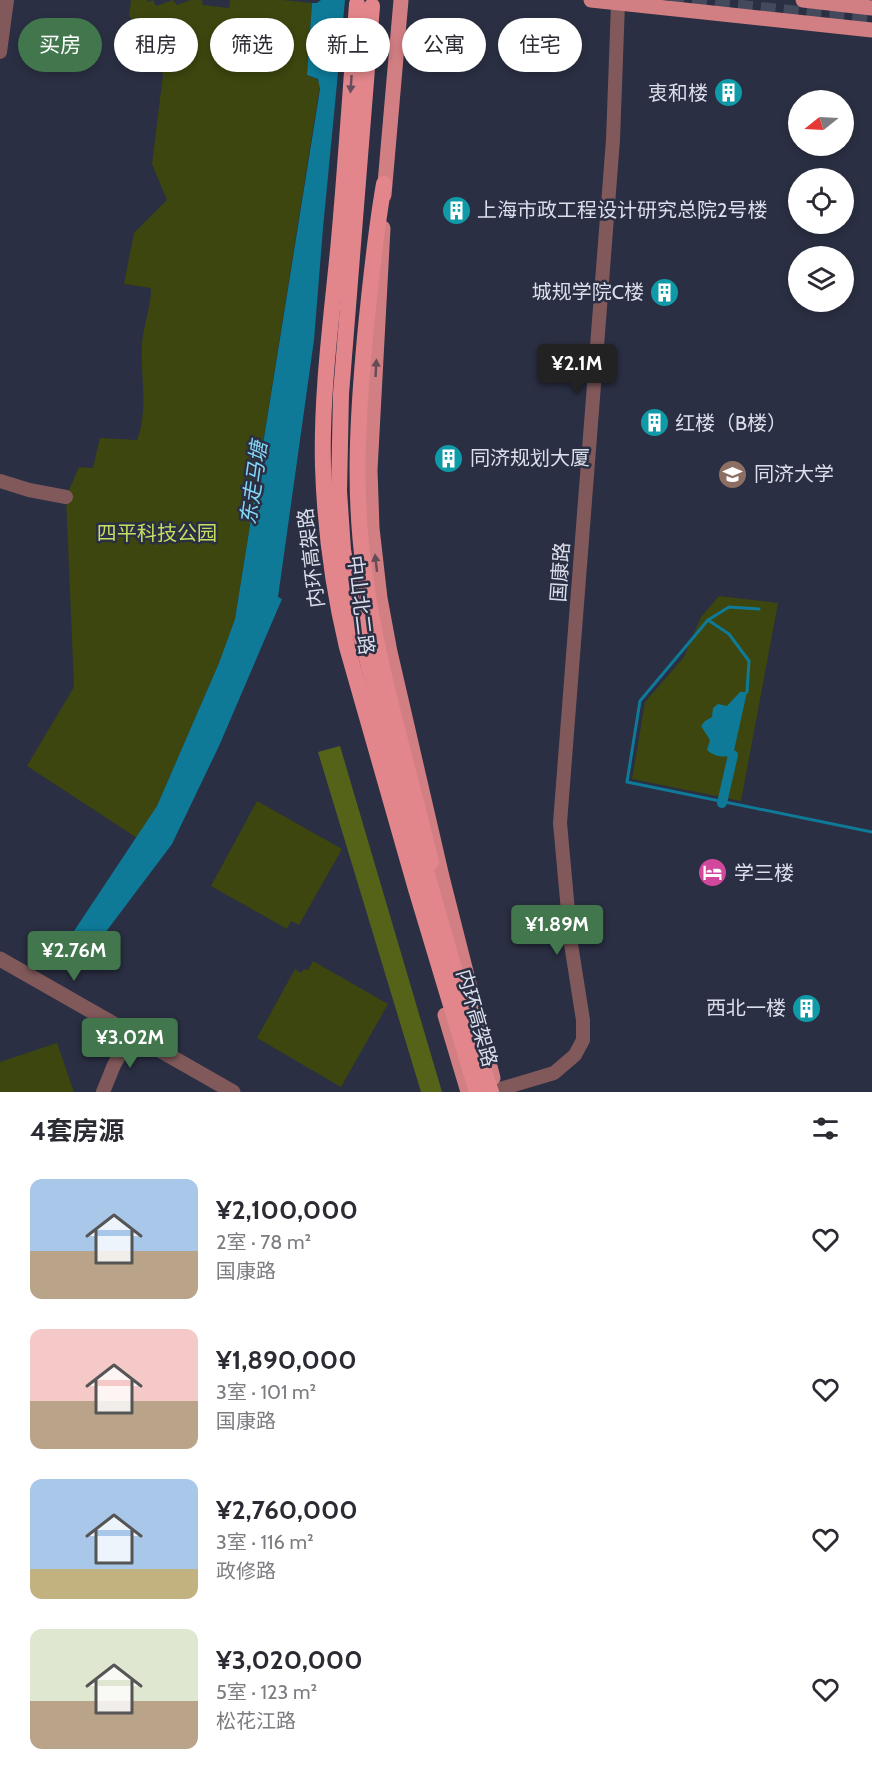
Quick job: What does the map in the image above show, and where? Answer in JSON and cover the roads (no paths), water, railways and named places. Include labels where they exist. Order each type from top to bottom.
[{"type":"highway","name":"内环高架路","points":[[357,0],[325,403],[323,466],[326,514],[337,604],[347,647],[477,1092]]},
{"type":"highway","name":"内环高架路","points":[[374,0],[341,394],[339,491],[343,550],[356,617],[402,789],[462,996],[495,1091]]},
{"type":"highway","points":[[384,184],[374,244],[357,432],[357,479],[363,566],[375,631],[462,996]]},
{"type":"main road","name":"中山北二路","points":[[374,0],[334,438],[331,535],[336,607],[342,643],[370,754],[468,1092]]},
{"type":"main road","name":"中山北二路","points":[[401,0],[384,184],[383,245],[370,470],[372,528],[380,598],[390,652],[495,1091]]},
{"type":"main road","points":[[591,0],[872,30]]},
{"type":"main road","points":[[803,0],[872,8]]},
{"type":"street","points":[[0,52],[7,0]]},
{"type":"street","name":"国康路","points":[[495,1091],[554,1072],[575,1055],[583,1040],[583,1020],[572,944],[560,823],[612,151],[618,3]]},
{"type":"street","points":[[0,481],[29,490],[66,497]]},
{"type":"street","points":[[0,959],[233,1092]]},
{"type":"street","points":[[103,1092],[114,1065],[132,1034]]},
{"type":"water","name":"东走马塘","points":[[321,0],[345,0],[343,18],[311,18],[312,3]]},
{"type":"water","name":"东走马塘","points":[[307,72],[338,72],[314,340],[278,597],[282,599],[219,746],[172,844],[90,953],[70,937],[157,806],[219,663],[235,619],[320,89],[318,79],[307,75]]},
{"type":"water","points":[[740,692],[747,692],[733,755],[722,757],[707,750],[710,740],[701,726],[712,717],[713,708],[718,704],[727,706]]},
{"type":"waterway","points":[[759,609],[729,607],[708,620],[640,701],[627,782],[872,832]]},
{"type":"waterway","points":[[708,620],[729,634],[749,661],[747,692]]},
{"type":"waterway","points":[[722,803],[733,755]]},
{"type":"tunnel","points":[[669,0],[872,21]]},
{"type":"place","name":"衷和楼","points":[[729,93]]},
{"type":"place","name":"上海市政工程设计研究总院2号楼","points":[[456,210]]},
{"type":"place","name":"城规学院C楼","points":[[665,292]]},
{"type":"place","name":"红楼（B楼）","points":[[654,423]]},
{"type":"place","name":"同济规划大厦","points":[[449,458]]},
{"type":"place","name":"同济大学","points":[[733,474]]},
{"type":"place","name":"学三楼","points":[[713,873]]},
{"type":"place","name":"西北一楼","points":[[807,1008]]},
{"type":"park label","name":"四平科技公园","points":[[157,533]]}]
